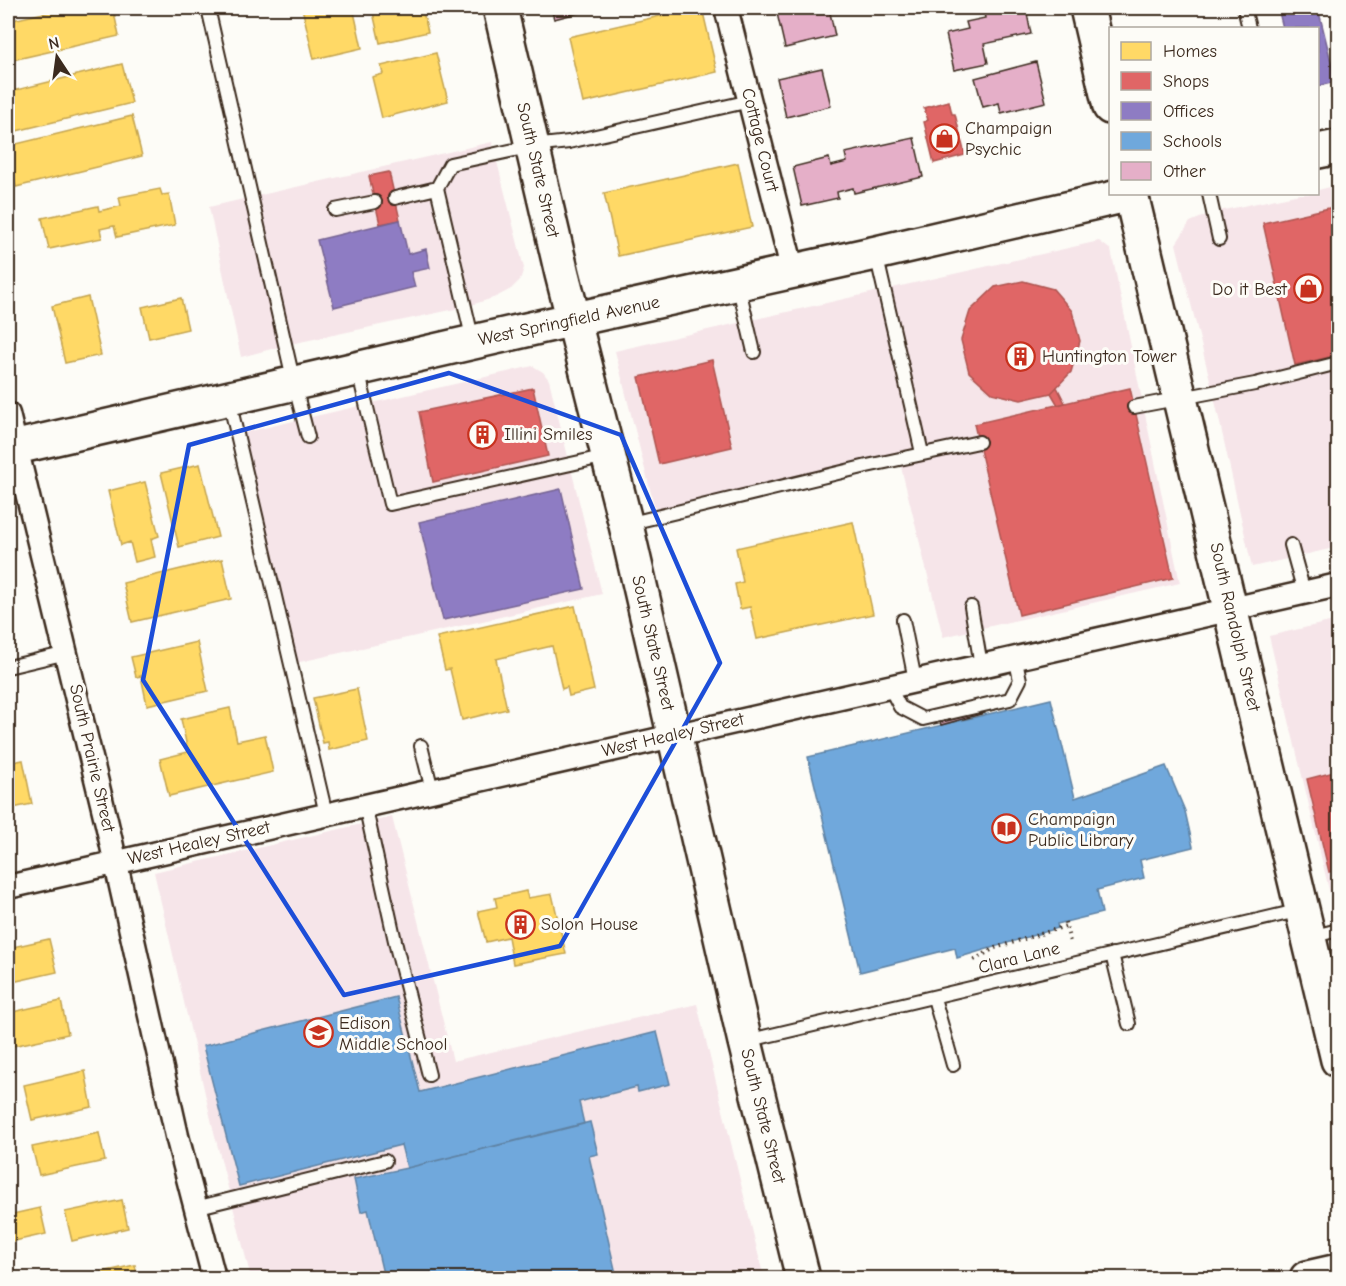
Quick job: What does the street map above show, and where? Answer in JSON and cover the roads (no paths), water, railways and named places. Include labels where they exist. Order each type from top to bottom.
[{"type":"main road","name":"South State Street","points":[[500,8],[574,320],[626,525],[745,1041],[803,1278]]},
{"type":"main road","points":[[1087,8],[1109,103]]},
{"type":"main road","points":[[1319,151],[1338,147]]},
{"type":"main road","name":"West Springfield Avenue","points":[[12,448],[1127,195]]},
{"type":"main road","name":"South Randolph Street","points":[[1131,195],[1230,609],[1317,926],[1332,1002],[1337,1050]]},
{"type":"main road","points":[[1306,1278],[1338,1271]]},
{"type":"street","name":"Cottage Court","points":[[726,8],[793,272]]},
{"type":"street","name":"South Prairie Street","points":[[8,414],[12,448],[67,653],[177,1136],[214,1278]]},
{"type":"street","name":"West Healey Street","points":[[8,886],[1338,585]]},
{"type":"lane","points":[[208,8],[308,437]]},
{"type":"lane","points":[[1244,8],[1249,27]]},
{"type":"lane","points":[[473,343],[437,188],[450,164],[532,146],[569,142],[750,101]]},
{"type":"lane","points":[[395,198],[437,188]]},
{"type":"lane","points":[[1209,195],[1219,239]]},
{"type":"lane","points":[[335,210],[375,202]]},
{"type":"lane","points":[[876,253],[922,453]]},
{"type":"lane","points":[[738,284],[754,352]]},
{"type":"lane","points":[[1134,407],[1180,399],[1338,363]]},
{"type":"lane","points":[[358,369],[390,504],[608,455]]},
{"type":"lane","points":[[229,399],[326,814]]},
{"type":"lane","points":[[626,525],[922,453],[979,442]]},
{"type":"lane","points":[[1292,545],[1304,592]]},
{"type":"lane","points":[[971,607],[981,665]]},
{"type":"lane","points":[[903,620],[915,680]]},
{"type":"lane","points":[[8,667],[67,653]]},
{"type":"lane","points":[[889,686],[900,707],[923,719],[1010,699],[1020,680],[1015,657]]},
{"type":"lane","points":[[422,746],[432,790]]},
{"type":"lane","points":[[365,805],[397,950],[429,1075]]},
{"type":"lane","name":"Clara Lane","points":[[745,1041],[1112,954],[1317,926]]},
{"type":"lane","points":[[1112,954],[1129,1024]]},
{"type":"lane","points":[[934,998],[953,1065]]},
{"type":"lane","points":[[195,1208],[385,1161]]},
{"type":"place","name":"Champaign Psychic","points":[[944,138]]},
{"type":"place","name":"Do it Best","points":[[1308,289]]},
{"type":"place","name":"Huntington Tower","points":[[1021,356]]},
{"type":"place","name":"Illini Smiles","points":[[483,434]]},
{"type":"place","name":"Champaign Public Library","points":[[1007,829]]},
{"type":"place","name":"Solon House","points":[[520,924]]},
{"type":"place","name":"Edison Middle School","points":[[318,1033]]}]
